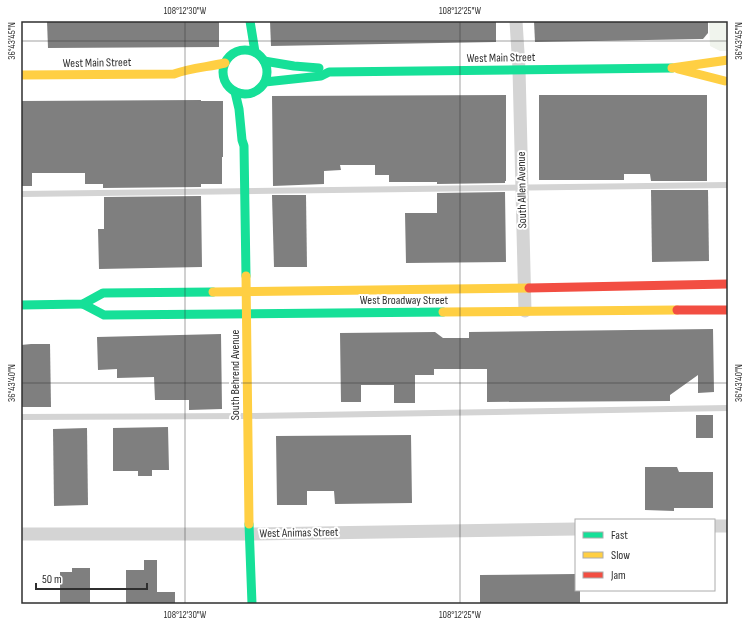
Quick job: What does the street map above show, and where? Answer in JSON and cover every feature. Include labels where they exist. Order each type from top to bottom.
[{"type":"main road","points":[[250,21],[255,52]]},
{"type":"main road","points":[[238,51],[239,40]]},
{"type":"main road","points":[[249,50],[255,52],[264,60],[267,71],[265,82],[261,88],[255,92],[242,94],[235,92],[222,83],[224,62],[228,58],[238,51],[249,50]]},
{"type":"main road","name":"West Main Street","points":[[264,60],[274,64],[321,68],[329,72]]},
{"type":"main road","points":[[727,85],[723,73],[728,61]]},
{"type":"main road","name":"West Main Street","points":[[265,82],[321,76],[329,72],[673,68],[728,61]]},
{"type":"main road","name":"West Main Street","points":[[21,76],[174,74],[184,70],[209,67],[224,62]]},
{"type":"main road","name":"West Main Street","points":[[673,68],[727,85]]},
{"type":"main road","name":"West Main Street","points":[[174,74],[184,78],[196,78]]},
{"type":"main road","name":"South Behrend Avenue","points":[[235,92],[244,146],[249,534],[252,604]]},
{"type":"main road","points":[[252,103],[255,92]]},
{"type":"main road","name":"South Behrend Avenue","points":[[244,146],[248,140],[250,120]]},
{"type":"main road","name":"West Broadway Street","points":[[83,304],[103,292],[728,284]]},
{"type":"main road","name":"West Broadway Street","points":[[21,304],[83,304],[104,315],[728,310]]},
{"type":"street","name":"South Allen Avenue","points":[[516,21],[519,69],[525,311]]},
{"type":"street","points":[[715,526],[728,526]]},
{"type":"street","name":"West Animas Street","points":[[21,534],[249,534],[575,528]]},
{"type":"lane","points":[[21,194],[728,185]]},
{"type":"lane","points":[[21,417],[248,416],[728,408]]},
{"type":"shaded area","points":[[709,21],[728,21],[728,51],[720,51],[710,46]]},
{"type":"building","points":[[47,21],[219,21],[219,47],[48,48]]},
{"type":"building","points":[[270,21],[496,21],[496,42],[271,46]]},
{"type":"building","points":[[534,21],[708,21],[708,33],[703,39],[535,42]]},
{"type":"building","points":[[506,95],[505,183],[437,184],[437,182],[389,182],[389,175],[375,175],[375,165],[340,165],[341,170],[324,171],[324,184],[273,186],[272,96]]},
{"type":"building","points":[[539,95],[707,95],[707,181],[651,181],[650,174],[624,174],[624,180],[539,180]]},
{"type":"building","points":[[21,101],[223,101],[222,184],[201,184],[201,187],[103,188],[103,184],[85,184],[85,173],[32,173],[32,186],[21,186]]},
{"type":"building","points":[[651,190],[708,190],[709,261],[652,262]]},
{"type":"building","points":[[505,192],[506,262],[406,263],[405,213],[437,213],[437,193]]},
{"type":"building","points":[[272,195],[306,195],[307,267],[274,267]]},
{"type":"building","points":[[201,196],[202,267],[99,269],[98,229],[104,229],[104,197]]},
{"type":"building","points":[[713,329],[714,392],[698,393],[698,375],[670,395],[670,401],[487,402],[487,369],[434,369],[434,375],[415,375],[415,403],[394,403],[394,385],[361,385],[361,402],[341,402],[340,333],[435,332],[443,338],[469,338],[469,332]]},
{"type":"building","points":[[221,334],[222,409],[189,410],[189,400],[155,400],[154,377],[117,378],[117,369],[98,370],[97,337]]},
{"type":"building","points":[[50,344],[51,407],[22,407],[21,345]]},
{"type":"building","points":[[696,415],[713,415],[713,438],[696,438]]},
{"type":"building","points":[[168,427],[169,470],[152,470],[152,476],[138,476],[138,471],[113,471],[113,428]]},
{"type":"building","points":[[87,428],[88,505],[54,506],[53,429]]},
{"type":"building","points":[[411,435],[412,503],[335,504],[334,491],[307,491],[307,505],[277,505],[276,436]]},
{"type":"building","points":[[645,467],[677,467],[679,472],[713,472],[713,508],[674,508],[674,511],[645,510]]},
{"type":"building","points":[[144,560],[157,560],[157,592],[175,592],[175,604],[126,604],[126,570],[144,570]]},
{"type":"building","points":[[72,568],[90,568],[90,604],[60,604],[60,572],[72,572]]},
{"type":"building","points":[[575,574],[575,591],[580,591],[580,604],[480,604],[480,575]]},
{"type":"traffic: fast","points":[[250,21],[255,52]]},
{"type":"traffic: fast","points":[[249,50],[261,56],[266,64],[267,72],[266,80],[261,88],[253,93],[241,94],[229,88],[224,80],[223,68],[229,56],[237,51],[249,50]]},
{"type":"traffic: fast","points":[[264,61],[319,68]]},
{"type":"traffic: fast","points":[[265,82],[321,76],[329,72],[672,68]]},
{"type":"traffic: fast","points":[[235,92],[244,146],[246,276]]},
{"type":"traffic: fast","points":[[21,305],[83,304],[103,293],[213,292]]},
{"type":"traffic: fast","points":[[83,304],[104,315],[443,312]]},
{"type":"traffic: fast","points":[[249,524],[252,604]]},
{"type":"traffic: slow","points":[[672,68],[728,60]]},
{"type":"traffic: slow","points":[[21,75],[174,74],[225,63]]},
{"type":"traffic: slow","points":[[678,69],[725,81]]},
{"type":"traffic: slow","points":[[246,276],[249,524]]},
{"type":"traffic: slow","points":[[213,292],[529,288]]},
{"type":"traffic: slow","points":[[443,312],[677,310]]},
{"type":"traffic: jam","points":[[529,288],[728,284]]},
{"type":"traffic: jam","points":[[677,310],[728,310]]}]
